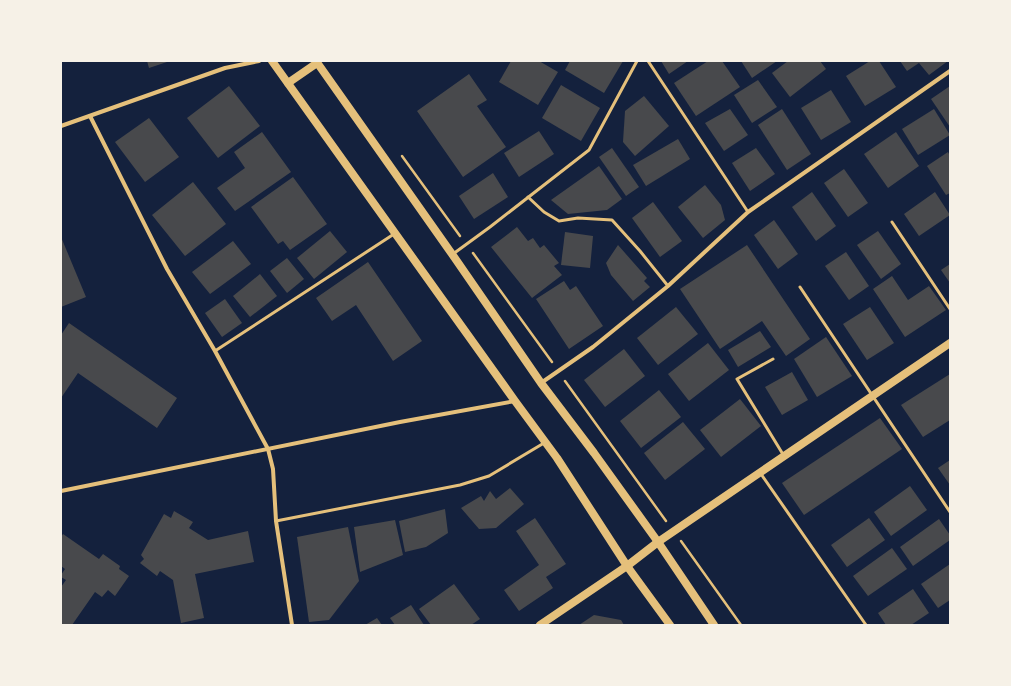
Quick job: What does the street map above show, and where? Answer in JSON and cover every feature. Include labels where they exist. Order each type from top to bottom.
[{"type":"main road","points":[[272,61],[557,458],[627,566],[670,625]]},
{"type":"main road","points":[[288,83],[316,62],[541,383],[594,453],[658,542],[714,625]]},
{"type":"main road","points":[[540,625],[627,566],[658,542],[950,343]]},
{"type":"street","points":[[61,126],[225,68],[259,61]]},
{"type":"street","points":[[541,383],[592,347],[668,286],[748,212],[950,71]]},
{"type":"street","points":[[90,116],[167,269],[215,352],[268,449],[273,469],[276,521],[292,625]]},
{"type":"street","points":[[61,491],[400,422],[515,401]]},
{"type":"lane","points":[[452,254],[589,150],[637,61]]},
{"type":"lane","points":[[648,61],[748,212]]},
{"type":"lane","points":[[528,197],[544,212],[559,221],[578,218],[612,220],[640,251],[668,286]]},
{"type":"lane","points":[[892,222],[950,309]]},
{"type":"lane","points":[[215,352],[396,233]]},
{"type":"lane","points":[[800,287],[950,512]]},
{"type":"lane","points":[[773,359],[737,379],[784,456]]},
{"type":"lane","points":[[276,521],[460,485],[489,476],[545,442]]},
{"type":"lane","points":[[760,472],[866,625]]},
{"type":"path","points":[[400,154],[742,625]]},
{"type":"building","points":[[147,61],[170,61],[149,68]]},
{"type":"building","points":[[511,61],[539,61],[558,72],[538,105],[499,82]]},
{"type":"building","points":[[570,61],[623,61],[604,93],[565,70]]},
{"type":"building","points":[[661,61],[688,61],[669,74]]},
{"type":"building","points":[[708,61],[722,61],[740,87],[696,116],[674,83]]},
{"type":"building","points":[[741,61],[777,61],[752,78]]},
{"type":"building","points":[[788,61],[820,61],[826,69],[790,97],[772,73]]},
{"type":"building","points":[[870,61],[879,61],[896,87],[865,106],[846,76]]},
{"type":"building","points":[[900,61],[948,61],[929,75],[919,63],[907,71]]},
{"type":"building","points":[[469,74],[487,100],[477,106],[506,147],[463,177],[417,111]]},
{"type":"building","points":[[758,80],[777,107],[752,123],[734,95]]},
{"type":"building","points":[[561,85],[600,108],[581,141],[542,118]]},
{"type":"building","points":[[229,86],[260,126],[218,158],[187,118]]},
{"type":"building","points":[[950,86],[950,127],[931,99]]},
{"type":"building","points":[[831,90],[851,122],[821,140],[801,108]]},
{"type":"building","points":[[644,96],[669,126],[635,156],[623,142],[625,111]]},
{"type":"building","points":[[730,109],[748,135],[724,151],[705,123]]},
{"type":"building","points":[[782,109],[811,154],[787,170],[758,125]]},
{"type":"building","points":[[934,109],[950,135],[918,155],[902,129]]},
{"type":"building","points":[[149,118],[179,157],[145,182],[115,142]]},
{"type":"building","points":[[539,131],[554,154],[519,177],[504,153]]},
{"type":"building","points":[[262,132],[291,172],[235,211],[217,188],[245,168],[234,152]]},
{"type":"building","points":[[896,132],[919,166],[888,188],[864,154]]},
{"type":"building","points":[[678,139],[690,159],[646,186],[633,165]]},
{"type":"building","points":[[612,148],[639,187],[626,196],[599,157]]},
{"type":"building","points":[[756,148],[775,174],[750,191],[732,163]]},
{"type":"building","points":[[948,152],[950,156],[950,193],[946,195],[927,166]]},
{"type":"building","points":[[599,166],[622,199],[607,210],[568,214],[551,200]]},
{"type":"building","points":[[844,169],[868,203],[848,217],[824,183]]},
{"type":"building","points":[[493,173],[508,197],[474,219],[459,196]]},
{"type":"building","points":[[293,177],[327,224],[290,250],[283,241],[278,244],[251,207]]},
{"type":"building","points":[[193,182],[226,224],[185,256],[152,215]]},
{"type":"building","points":[[705,185],[721,205],[725,220],[703,238],[678,207]]},
{"type":"building","points":[[812,192],[836,226],[816,241],[792,207]]},
{"type":"building","points":[[935,192],[950,215],[919,236],[904,214]]},
{"type":"building","points":[[653,202],[682,241],[660,257],[632,218]]},
{"type":"building","points":[[774,220],[798,254],[778,269],[754,235]]},
{"type":"building","points":[[517,227],[528,241],[533,238],[540,248],[544,245],[559,263],[554,266],[562,275],[532,298],[491,247]]},
{"type":"building","points":[[330,231],[347,252],[314,279],[297,258]]},
{"type":"building","points":[[878,231],[901,264],[881,279],[857,245]]},
{"type":"building","points":[[565,232],[593,236],[590,268],[561,265]]},
{"type":"building","points":[[61,237],[86,297],[61,307]]},
{"type":"building","points":[[233,241],[251,264],[210,294],[192,272]]},
{"type":"building","points":[[618,245],[647,278],[644,281],[650,287],[633,301],[611,275],[606,263]]},
{"type":"building","points":[[747,245],[810,339],[786,356],[762,321],[720,349],[680,289]]},
{"type":"building","points":[[846,252],[869,286],[849,300],[825,266]]},
{"type":"building","points":[[287,258],[304,279],[287,293],[270,271]]},
{"type":"building","points":[[368,262],[422,341],[393,361],[356,305],[332,321],[316,298]]},
{"type":"building","points":[[950,264],[950,283],[941,270]]},
{"type":"building","points":[[260,274],[277,296],[250,317],[233,296]]},
{"type":"building","points":[[892,276],[908,300],[929,286],[946,310],[905,337],[873,289]]},
{"type":"building","points":[[564,281],[570,290],[576,286],[603,326],[569,349],[536,299]]},
{"type":"building","points":[[225,299],[242,323],[222,337],[205,313]]},
{"type":"building","points":[[676,307],[698,334],[658,365],[637,338]]},
{"type":"building","points":[[870,307],[894,343],[867,360],[843,324]]},
{"type":"building","points":[[69,323],[177,398],[157,428],[78,373],[61,398],[61,335]]},
{"type":"building","points":[[760,331],[771,347],[738,367],[728,350]]},
{"type":"building","points":[[826,337],[852,376],[817,397],[794,359]]},
{"type":"building","points":[[708,343],[729,370],[689,401],[668,374]]},
{"type":"building","points":[[624,349],[645,376],[605,407],[584,380]]},
{"type":"building","points":[[792,372],[808,400],[782,415],[765,387]]},
{"type":"building","points":[[950,374],[950,420],[923,437],[901,405]]},
{"type":"building","points":[[659,390],[681,417],[641,448],[620,421]]},
{"type":"building","points":[[740,399],[761,426],[721,457],[700,430]]},
{"type":"building","points":[[880,418],[902,449],[804,515],[782,483]]},
{"type":"building","points":[[683,422],[705,449],[665,480],[644,453]]},
{"type":"building","points":[[950,460],[950,485],[938,468]]},
{"type":"building","points":[[910,486],[927,510],[891,536],[874,512]]},
{"type":"building","points":[[510,488],[524,504],[496,528],[479,529],[461,508],[481,496],[484,501],[490,491],[496,499]]},
{"type":"building","points":[[445,509],[448,533],[426,547],[405,552],[399,521]]},
{"type":"building","points":[[174,511],[193,522],[189,528],[208,540],[248,531],[254,562],[195,574],[204,618],[181,623],[173,580],[160,571],[157,576],[140,563],[144,559],[141,555],[164,514],[171,518]]},
{"type":"building","points":[[535,518],[566,564],[546,577],[553,588],[519,611],[504,590],[539,565],[516,531]]},
{"type":"building","points":[[869,518],[885,540],[847,567],[831,545]]},
{"type":"building","points":[[939,519],[950,535],[950,540],[913,566],[900,547]]},
{"type":"building","points":[[395,520],[403,555],[360,572],[354,527]]},
{"type":"building","points":[[348,527],[359,581],[329,620],[309,622],[297,537]]},
{"type":"building","points":[[63,534],[99,559],[103,554],[120,566],[119,569],[129,576],[115,596],[108,590],[102,597],[95,592],[72,625],[61,625],[61,587],[66,580],[61,577],[65,569],[61,566],[61,537]]},
{"type":"building","points":[[892,548],[907,569],[868,596],[853,576]]},
{"type":"building","points":[[950,564],[950,600],[938,608],[921,584]]},
{"type":"building","points":[[454,584],[480,619],[471,625],[431,625],[419,609]]},
{"type":"building","points":[[913,589],[929,613],[911,625],[886,625],[878,613]]},
{"type":"building","points":[[411,605],[424,625],[395,625],[390,618]]},
{"type":"building","points":[[594,615],[621,620],[624,625],[579,625]]},
{"type":"building","points":[[377,618],[382,625],[365,625]]}]
